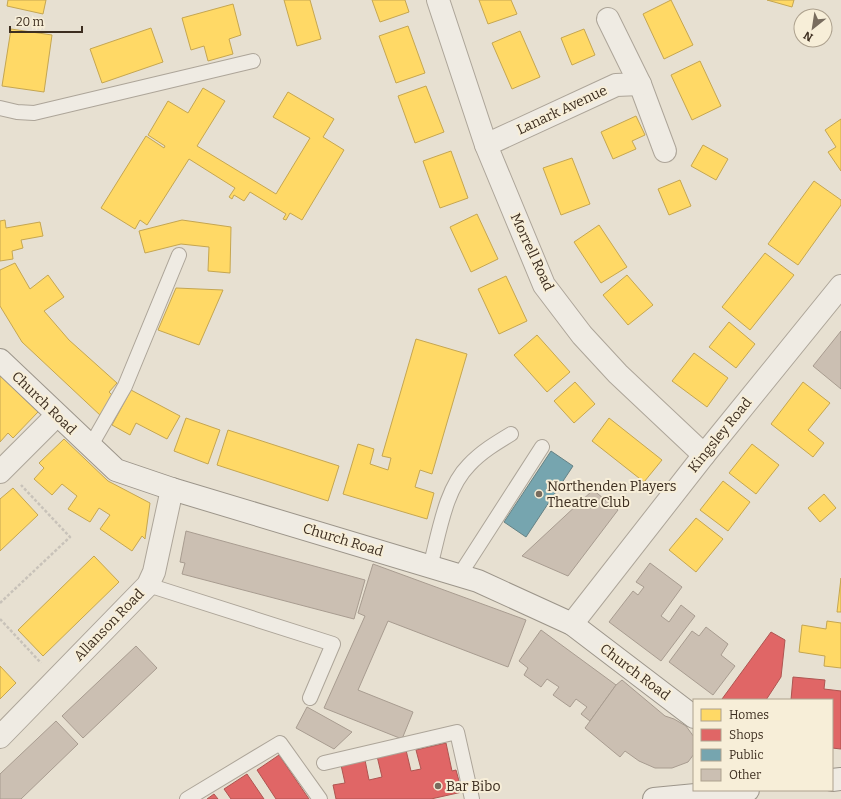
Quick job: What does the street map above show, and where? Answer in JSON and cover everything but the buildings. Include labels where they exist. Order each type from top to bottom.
[{"type":"street","name":"Morrell Road","points":[[438,0],[486,145],[544,285],[582,335],[618,374],[704,455]]},
{"type":"street","points":[[608,19],[640,84],[665,151]]},
{"type":"street","name":"Lanark Avenue","points":[[486,145],[616,85],[640,84]]},
{"type":"street","name":"Kingsley Road","points":[[572,624],[704,455],[841,286]]},
{"type":"street","name":"Church Road","points":[[0,360],[90,447],[116,470],[172,489],[478,581],[572,624],[693,716]]},
{"type":"street","points":[[2,469],[57,415]]},
{"type":"street","name":"Allanson Road","points":[[0,737],[148,585],[154,572],[172,489]]},
{"type":"street","points":[[654,799],[738,791]]},
{"type":"lane","points":[[0,108],[17,112],[34,113],[253,61]]},
{"type":"lane","points":[[90,447],[125,386],[179,254]]},
{"type":"lane","points":[[430,567],[446,507],[454,485],[468,465],[483,452],[511,434]]},
{"type":"lane","points":[[459,576],[542,446]]},
{"type":"lane","points":[[148,585],[333,644],[310,698]]},
{"type":"lane","points":[[324,763],[458,732],[472,799]]},
{"type":"lane","points":[[187,799],[280,743],[320,799]]},
{"type":"path","points":[[0,603],[70,537],[2,469]]},
{"type":"path","points":[[0,619],[56,679]]},
{"type":"place","name":"Northenden Players Theatre Club","points":[[539,494]]},
{"type":"place","name":"Bar Bibo","points":[[438,786]]}]
